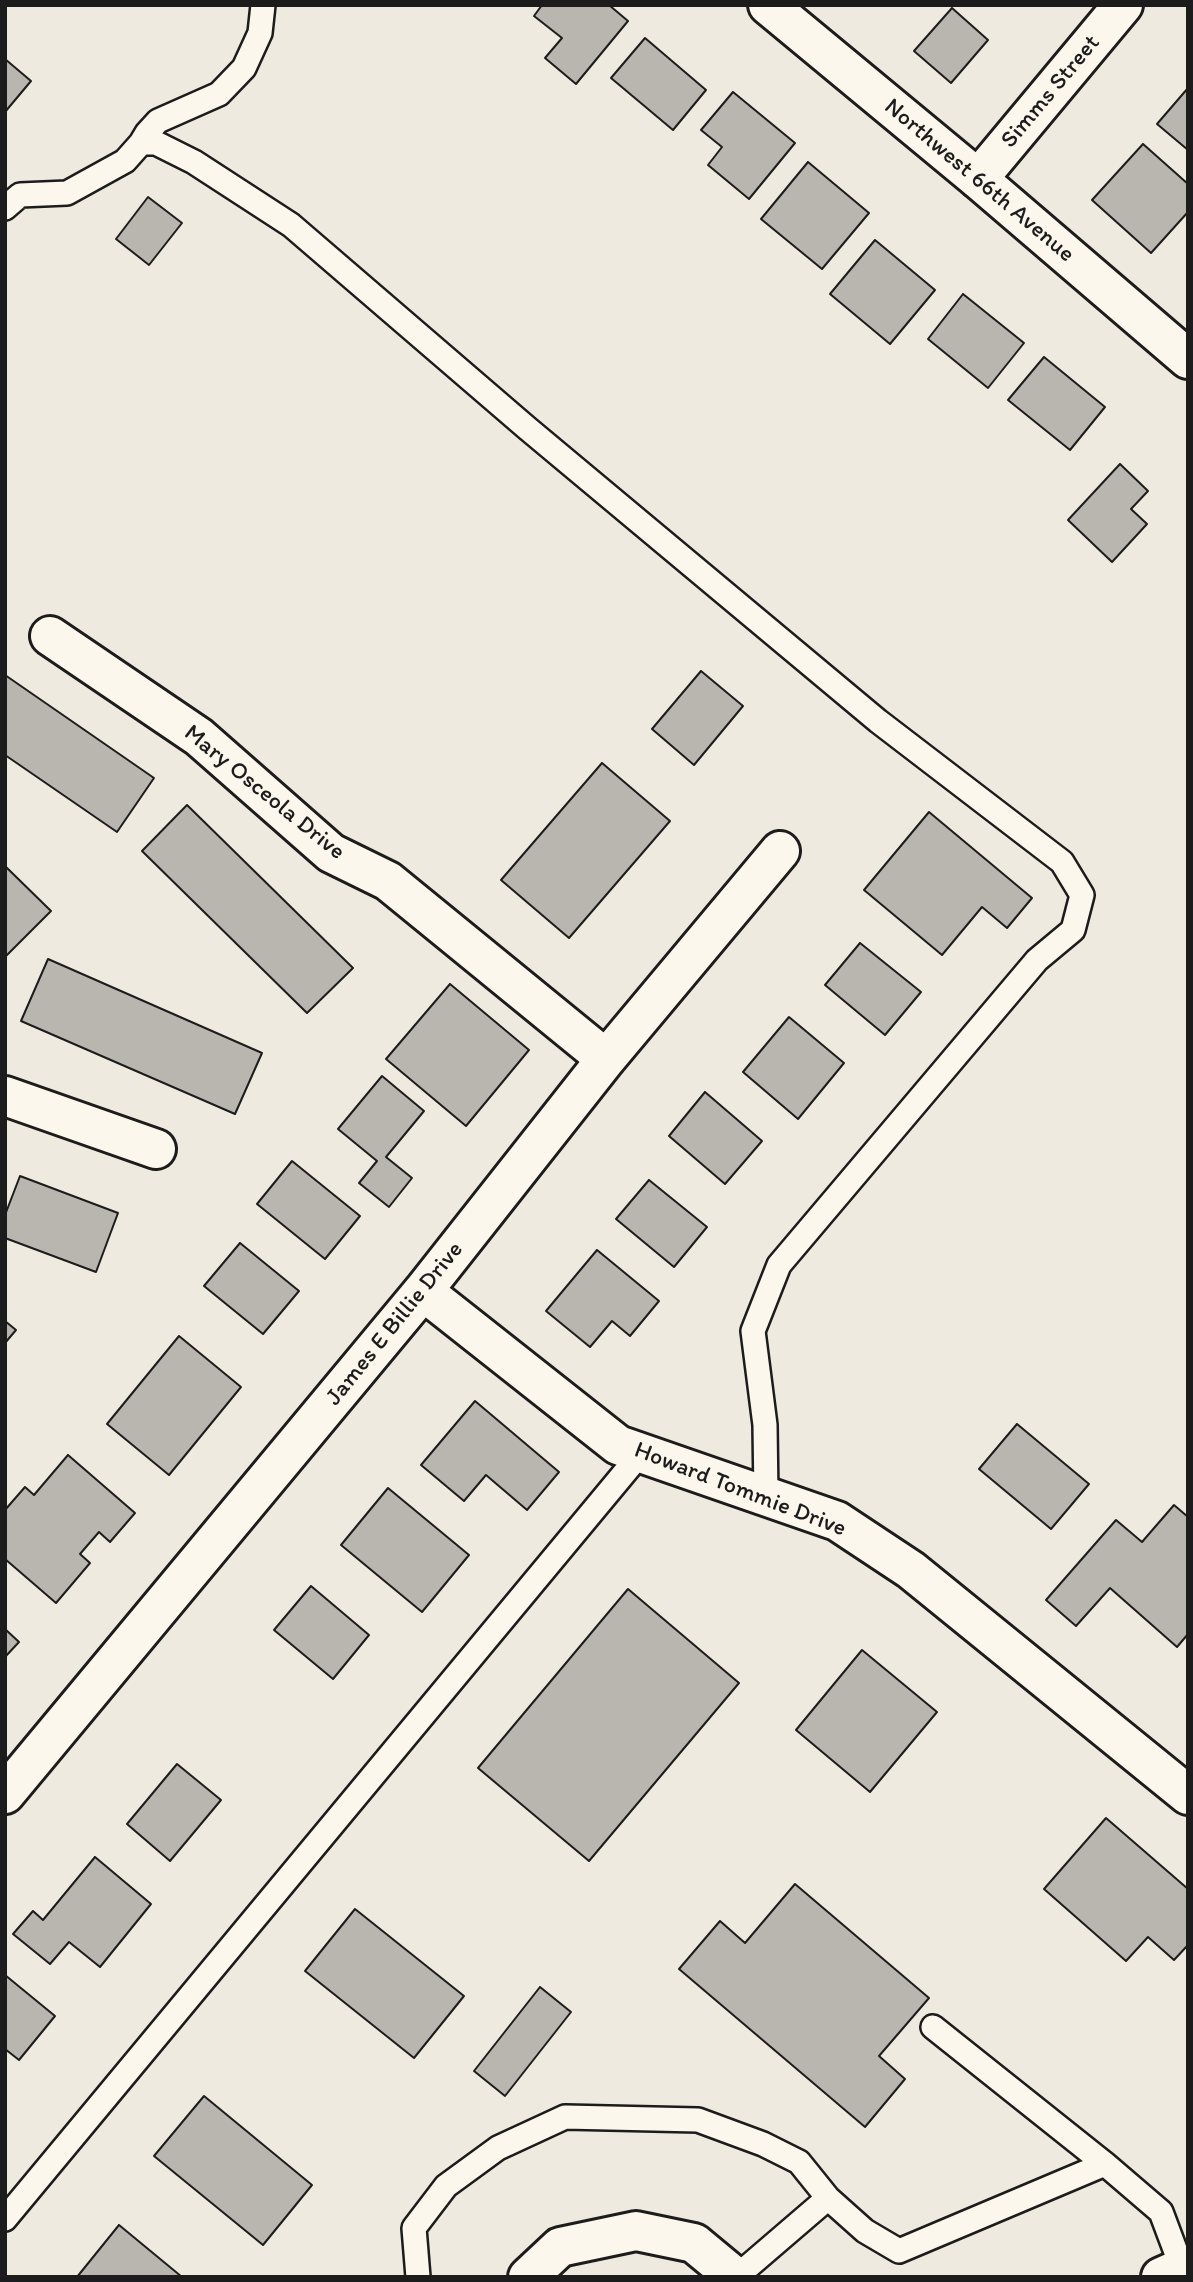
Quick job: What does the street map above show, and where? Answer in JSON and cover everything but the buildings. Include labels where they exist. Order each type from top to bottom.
[{"type":"street","name":"Northwest 66th Avenue","points":[[768,5],[978,179],[1188,359]]},
{"type":"street","name":"Simms Street","points":[[978,179],[1123,5]]},
{"type":"street","name":"Mary Osceola Drive","points":[[50,636],[199,737],[331,853],[388,881],[606,1059]]},
{"type":"street","name":"James E Billie Drive","points":[[5,1794],[423,1291],[606,1059],[780,851]]},
{"type":"street","points":[[5,1096],[156,1149]]},
{"type":"street","name":"Howard Tommie Drive","points":[[423,1291],[618,1445],[837,1521],[911,1570],[1188,1795]]},
{"type":"street","points":[[528,2277],[560,2247],[636,2231],[694,2243],[735,2277]]},
{"type":"lane","points":[[5,208],[20,195],[67,193],[125,161],[158,121],[219,94],[244,68],[260,33],[263,5]]},
{"type":"lane","points":[[142,143],[156,143],[194,162],[290,225],[527,428],[878,721],[1062,862],[1082,895],[1073,930],[1037,960],[779,1265],[753,1331],[765,1424],[766,1497]]},
{"type":"lane","points":[[5,2219],[641,1453]]},
{"type":"lane","points":[[933,2027],[1161,2212],[1177,2270]]},
{"type":"lane","points":[[418,2277],[414,2228],[446,2186],[498,2148],[565,2117],[698,2120],[763,2144],[799,2162],[828,2198],[865,2231],[899,2250],[1105,2164]]},
{"type":"lane","points":[[735,2277],[828,2198]]}]
